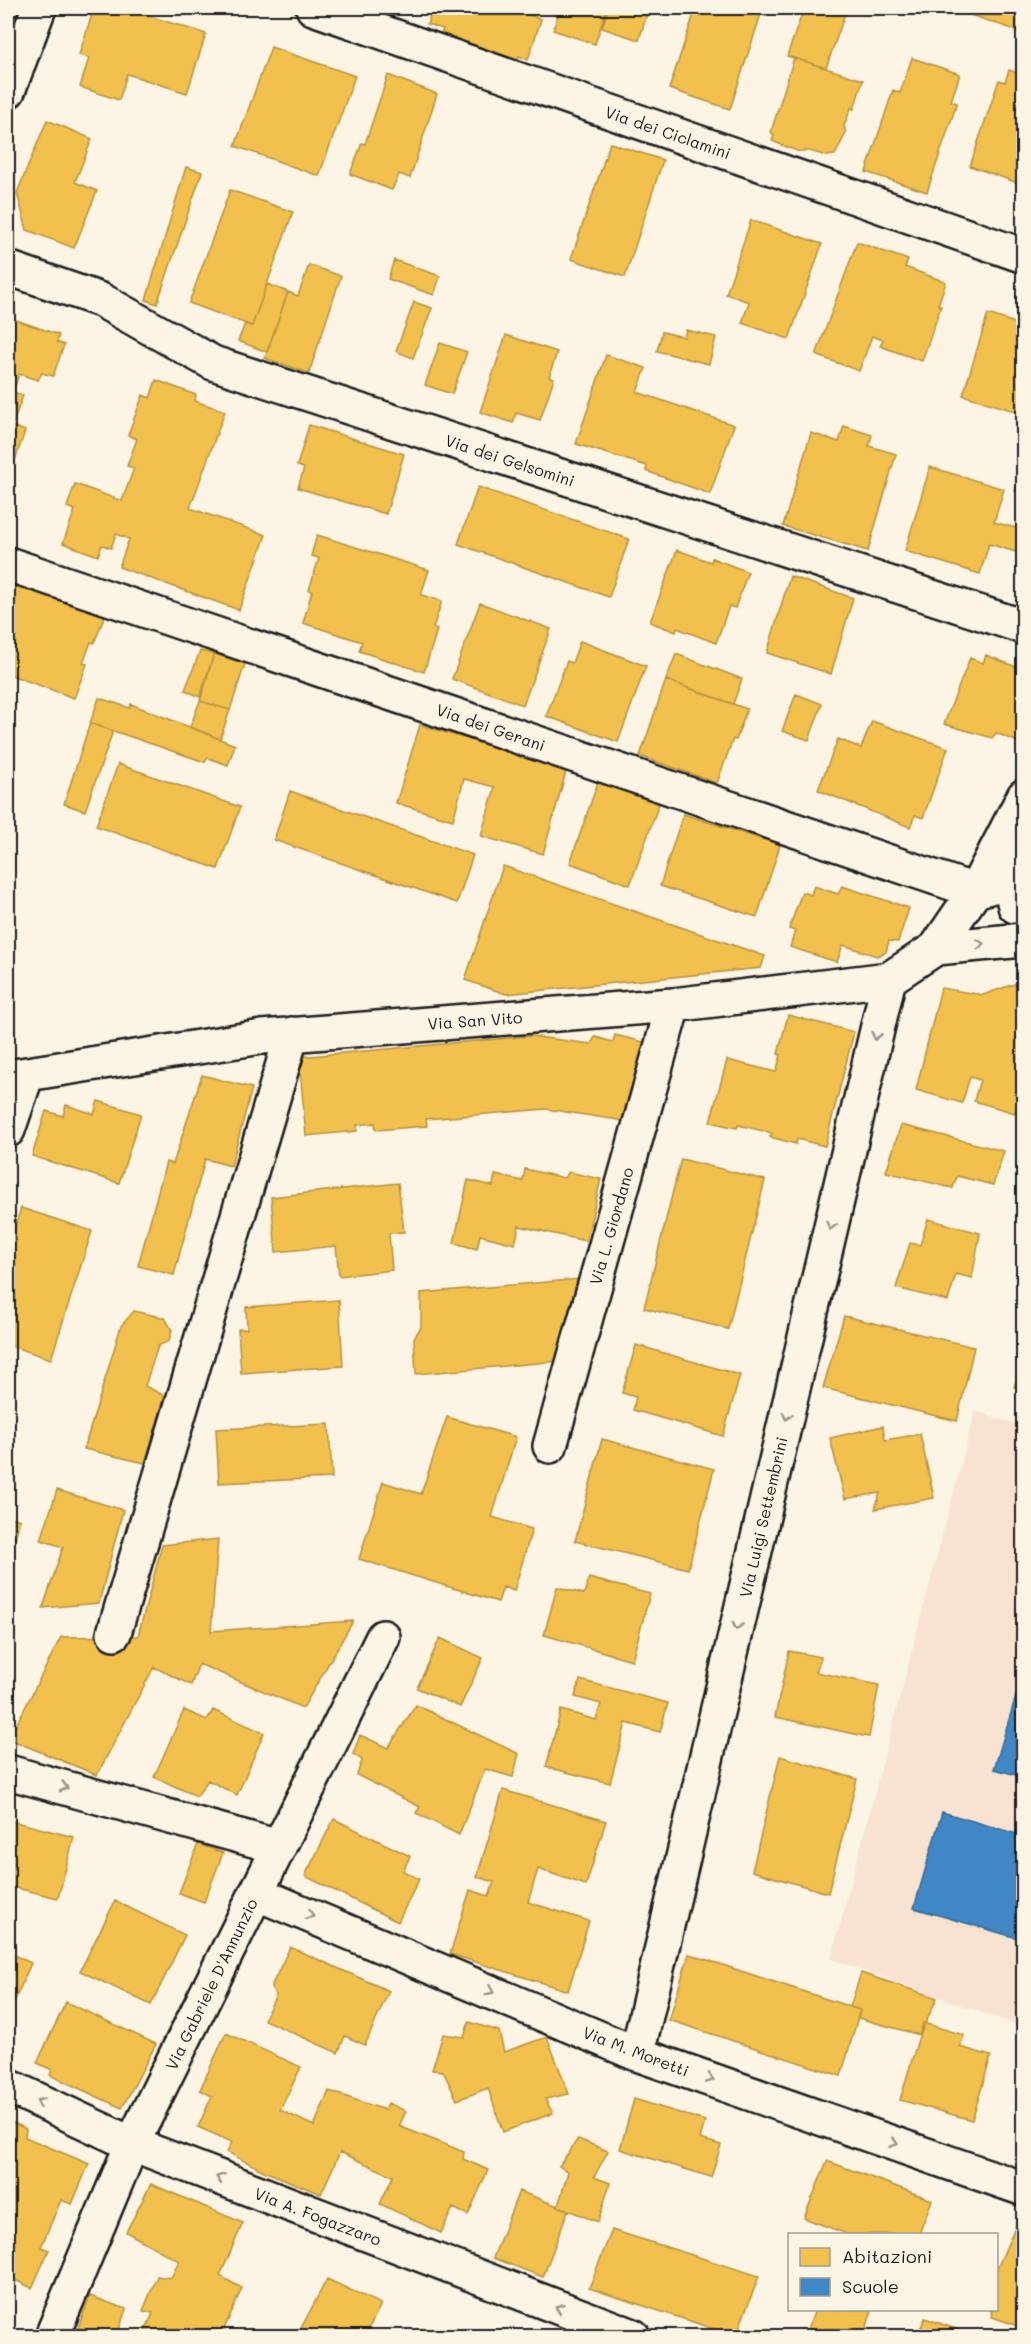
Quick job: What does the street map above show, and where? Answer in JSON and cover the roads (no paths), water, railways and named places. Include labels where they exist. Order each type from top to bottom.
[{"type":"street","points":[[8,91],[39,8]]},
{"type":"street","name":"Via dei Ciclamini","points":[[313,8],[1023,256]]},
{"type":"street","name":"Via dei Gelsomini","points":[[8,268],[101,300],[213,363],[1023,627]]},
{"type":"street","name":"Via dei Gerani","points":[[8,564],[975,891]]},
{"type":"street","name":"Via San Vito","points":[[17,1076],[262,1037],[673,1005],[889,979],[936,948],[975,891],[1023,796]]},
{"type":"street","points":[[975,891],[1019,892],[1000,842]]},
{"type":"street","name":"Via San Vito","points":[[936,948],[1023,940]]},
{"type":"street","name":"Via Luigi Settembrini","points":[[637,2054],[889,979]]},
{"type":"street","name":"Via L. Giordano","points":[[550,1446],[673,1005]]},
{"type":"street","points":[[114,1633],[292,1034]]},
{"type":"street","points":[[8,1130],[17,1076]]},
{"type":"street","name":"Via Gabriele D'Annunzio","points":[[52,2337],[132,2144],[383,1637]]},
{"type":"street","points":[[8,1772],[279,1847]]},
{"type":"street","name":"Via M. Moretti","points":[[256,1893],[637,2054],[1023,2188]]},
{"type":"street","name":"Via A. Fogazzaro","points":[[8,2086],[132,2144],[633,2337]]}]
